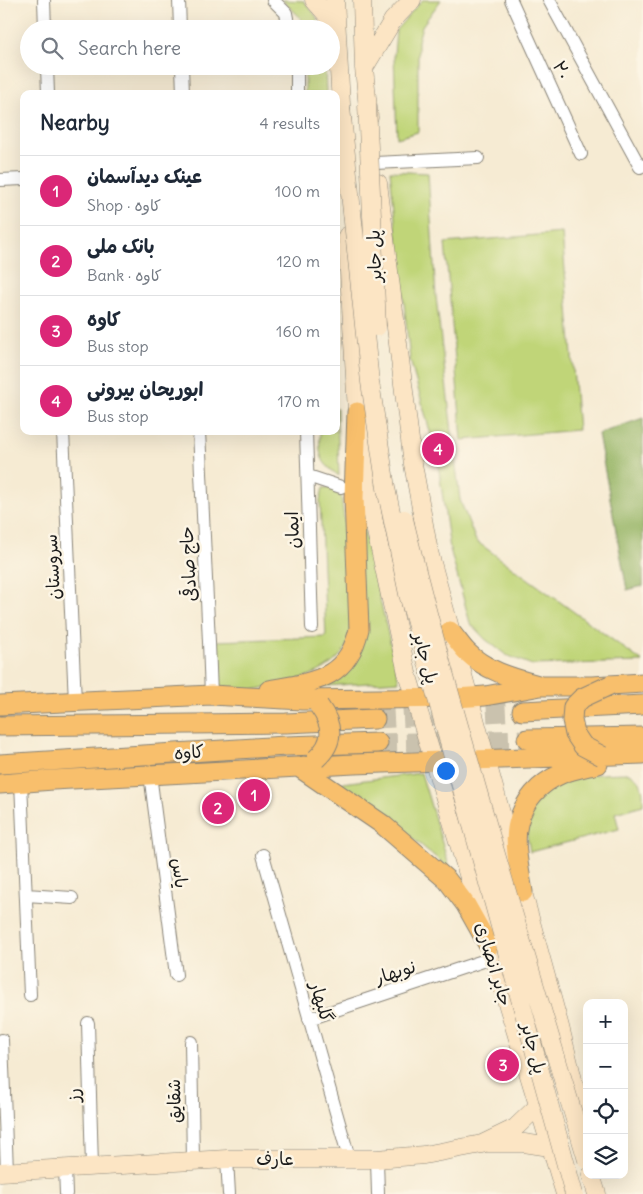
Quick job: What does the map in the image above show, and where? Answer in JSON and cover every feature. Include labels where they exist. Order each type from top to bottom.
[{"type":"main road","points":[[314,0],[329,20]]},
{"type":"main road","points":[[335,0],[336,20]]},
{"type":"main road","points":[[362,0],[367,104],[413,464],[430,552],[583,1118]]},
{"type":"main road","points":[[364,68],[393,20],[412,0]]},
{"type":"main road","points":[[339,75],[341,108]]},
{"type":"main road","name":"پل جابر","points":[[367,104],[375,311],[396,485],[420,589],[495,851],[583,1147]]},
{"type":"main road","name":"جابر انصاری","points":[[341,108],[352,346],[357,412],[374,522],[414,699],[565,1194]]},
{"type":"main road","name":"پل جابر","points":[[341,108],[370,382],[386,488],[408,594],[485,866],[574,1194]]},
{"type":"main road","points":[[240,696],[314,682],[333,673],[355,646],[359,629],[354,496],[357,412]]},
{"type":"main road","points":[[450,631],[467,652],[483,665],[520,680],[542,686]]},
{"type":"main road","points":[[2,702],[75,702],[210,695],[310,703],[469,697],[542,686],[610,686],[643,683]]},
{"type":"main road","points":[[602,756],[583,746],[575,734],[572,720],[573,708],[582,698],[610,686]]},
{"type":"main road","points":[[308,763],[324,752],[331,732],[327,717],[310,703]]},
{"type":"main road","points":[[522,711],[643,705]]},
{"type":"main road","name":"کاوه","points":[[0,726],[286,723],[375,719]]},
{"type":"main road","points":[[527,740],[640,752]]},
{"type":"main road","name":"کاوه","points":[[0,764],[286,746],[378,743]]},
{"type":"main road","points":[[0,784],[308,763],[433,763],[602,756],[640,752]]},
{"type":"main road","points":[[523,892],[517,846],[518,824],[526,804],[540,786],[562,773],[640,752]]},
{"type":"main road","points":[[308,763],[447,880],[466,905],[490,952]]},
{"type":"main road","name":"عارف","points":[[4,1172],[227,1158],[377,1159],[424,1155],[482,1144],[515,1128],[538,1106]]},
{"type":"main road","points":[[482,1144],[524,1143],[550,1147]]},
{"type":"main road","points":[[592,1179],[597,1194]]},
{"type":"main road","points":[[599,1179],[602,1194]]},
{"type":"street","points":[[44,0],[45,20]]},
{"type":"street","points":[[179,0],[180,20]]},
{"type":"street","points":[[273,0],[286,13],[287,20]]},
{"type":"street","name":"۲۰","points":[[511,0],[582,154]]},
{"type":"street","points":[[549,0],[641,166]]},
{"type":"street","points":[[47,75],[48,90]]},
{"type":"street","points":[[182,75],[183,90]]},
{"type":"street","points":[[297,75],[297,90]]},
{"type":"street","points":[[375,163],[478,158]]},
{"type":"street","points":[[0,180],[20,179]]},
{"type":"street","name":"سروستان","points":[[63,435],[75,702]]},
{"type":"street","name":"حاج صادقی","points":[[199,435],[210,642],[210,695]]},
{"type":"street","name":"ایمان","points":[[306,435],[312,627]]},
{"type":"street","points":[[308,476],[340,487]]},
{"type":"street","name":"یاس","points":[[150,774],[176,975]]},
{"type":"street","points":[[21,782],[30,995]]},
{"type":"street","name":"گلبهار","points":[[263,855],[349,1158]]},
{"type":"street","points":[[26,895],[72,898]]},
{"type":"street","name":"نوبهار","points":[[309,1019],[490,952]]},
{"type":"street","name":"رز","points":[[88,1023],[92,1167]]},
{"type":"street","points":[[2,1040],[4,1172]]},
{"type":"street","name":"شقایق","points":[[191,1042],[193,1161]]},
{"type":"street","points":[[227,1158],[229,1194]]},
{"type":"street","points":[[377,1159],[378,1194]]},
{"type":"street","points":[[65,1168],[66,1194]]},
{"type":"green space","points":[[282,0],[304,1],[317,20],[301,20],[300,17]]},
{"type":"green space","points":[[422,0],[441,0],[422,26],[418,41],[418,132],[397,138],[394,55],[396,30]]},
{"type":"green space","points":[[305,75],[325,75],[326,90],[305,90]]},
{"type":"green space","points":[[390,171],[428,173],[436,297],[460,500],[476,541],[643,662],[532,665],[506,655],[485,639],[470,623],[450,549],[437,456],[410,360]]},
{"type":"green space","points":[[562,233],[578,430],[462,440],[445,243]]},
{"type":"green space","points":[[643,418],[643,586],[627,590],[598,434]]},
{"type":"green space","points":[[320,435],[338,435],[339,476],[324,462],[320,446]]},
{"type":"green space","points":[[334,487],[341,494],[351,576],[352,621],[349,639],[343,652],[326,667],[298,679],[252,690],[216,690],[217,641],[326,637],[320,500],[323,488]]},
{"type":"green space","points":[[360,513],[399,681],[324,686],[353,662]]},
{"type":"green space","points":[[421,773],[450,869],[388,818],[334,784]]},
{"type":"green space","points":[[629,773],[640,782],[643,805],[615,813],[619,829],[530,852],[526,829],[527,819],[533,807],[546,792],[568,780],[579,777]]},
{"type":"tunnel","points":[[375,719],[522,711]]},
{"type":"tunnel","points":[[378,743],[527,739]]},
{"type":"place","name":"ابوریحان بیرونی","points":[[438,449]]},
{"type":"place","name":"عینک دیدآسمان","points":[[254,795]]},
{"type":"place","name":"بانک ملی","points":[[218,808]]},
{"type":"place","name":"کاوه","points":[[503,1065]]}]
